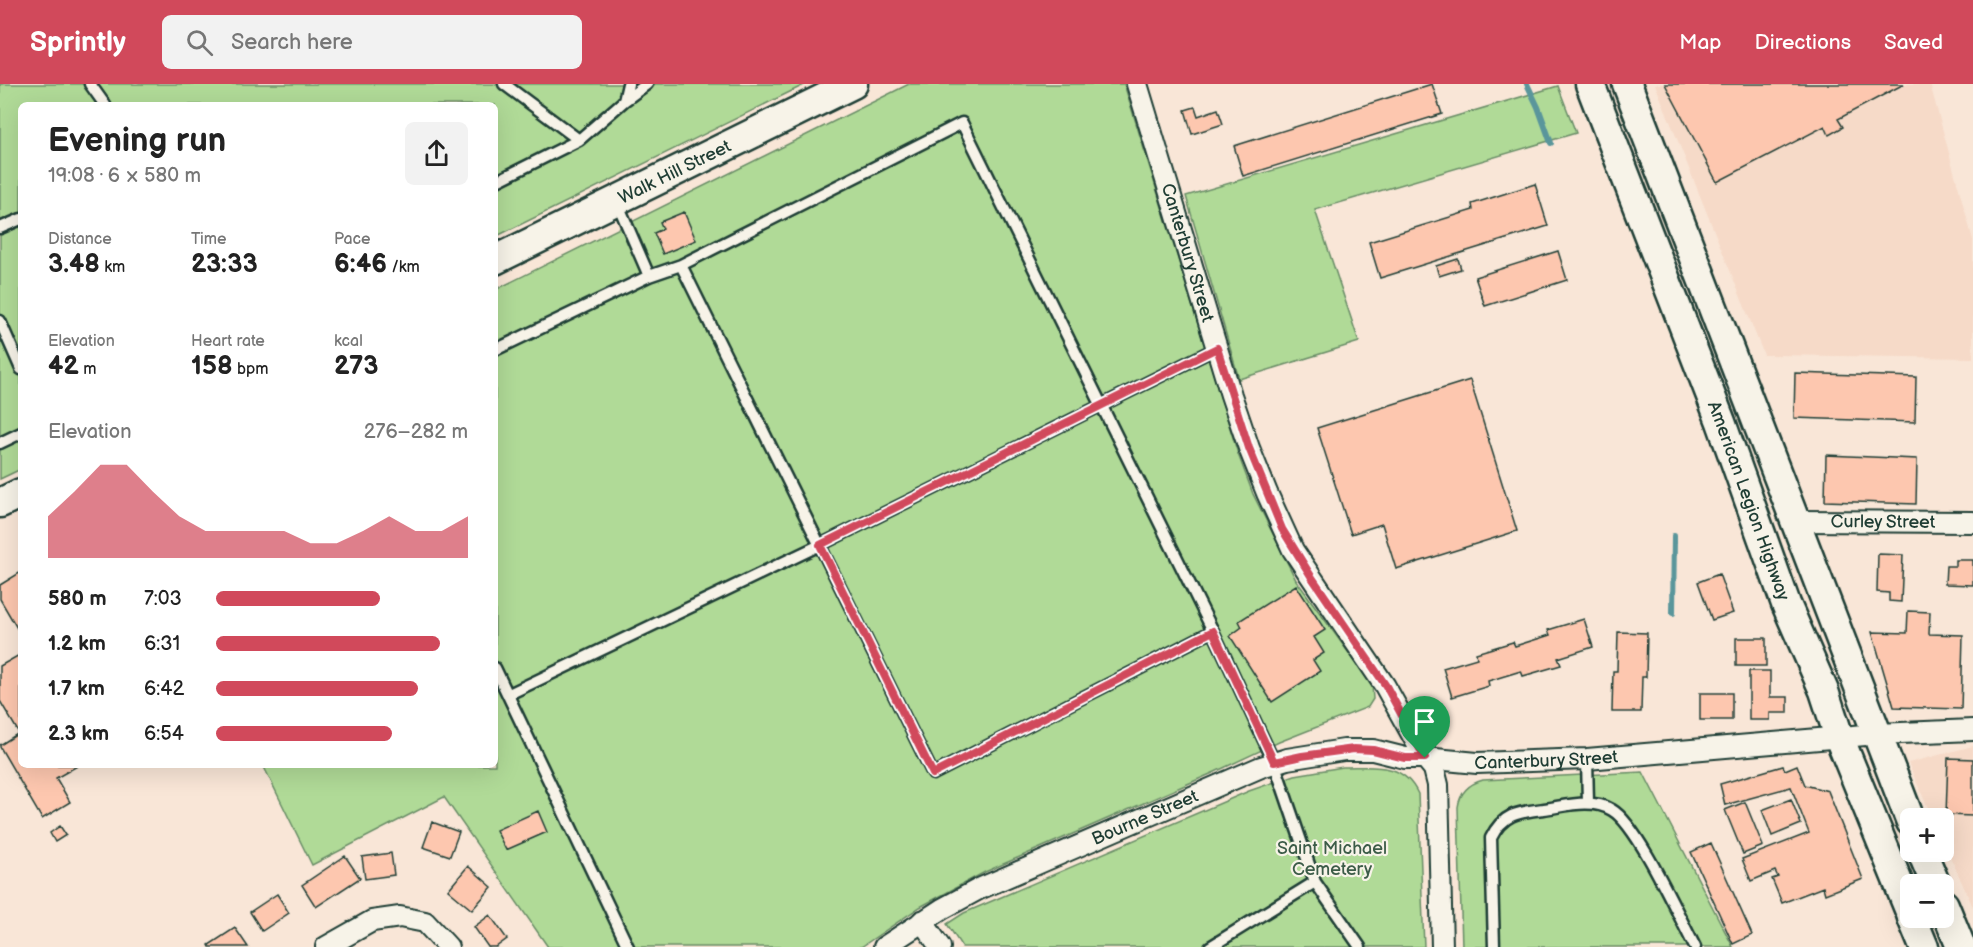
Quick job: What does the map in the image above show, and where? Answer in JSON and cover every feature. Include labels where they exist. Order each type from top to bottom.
[{"type":"main road","name":"Walk Hill Street","points":[[498,259],[853,84]]},
{"type":"main road","name":"American Legion Highway","points":[[1590,84],[1720,422],[1786,604],[1824,691],[1839,737],[1900,887]]},
{"type":"main road","name":"American Legion Highway","points":[[1628,84],[1906,808]]},
{"type":"main road","points":[[0,503],[18,494]]},
{"type":"main road","name":"American Legion Highway","points":[[1917,928],[1924,947]]},
{"type":"main road","points":[[1953,928],[1961,947]]},
{"type":"street","name":"Canterbury Street","points":[[1137,84],[1249,448],[1282,529],[1386,686],[1425,758],[1477,763],[1587,759],[1877,734],[1973,730]]},
{"type":"street","name":"Curley Street","points":[[1795,521],[1973,522]]},
{"type":"street","name":"Bourne Street","points":[[884,947],[922,921],[988,885],[1274,762],[1354,749],[1373,750],[1405,758],[1425,758]]},
{"type":"street","points":[[1425,758],[1434,770],[1438,784],[1442,947]]},
{"type":"street","points":[[326,947],[372,921],[400,917],[425,922],[448,947]]},
{"type":"street","points":[[922,921],[940,947]]},
{"type":"lane","points":[[90,84],[103,102]]},
{"type":"lane","points":[[504,84],[579,140]]},
{"type":"lane","points":[[624,101],[628,84]]},
{"type":"lane","points":[[498,180],[579,140],[647,84]]},
{"type":"lane","points":[[498,349],[649,276],[681,264],[962,123],[1213,631],[1274,762],[1316,882],[1360,947]]},
{"type":"lane","points":[[616,201],[649,276]]},
{"type":"lane","points":[[0,228],[18,220]]},
{"type":"lane","points":[[681,264],[933,774],[1213,631]]},
{"type":"lane","points":[[0,321],[18,362]]},
{"type":"lane","points":[[508,694],[820,545],[1217,348]]},
{"type":"lane","points":[[0,444],[18,435]]},
{"type":"lane","points":[[498,674],[628,947]]},
{"type":"lane","points":[[1587,759],[1588,803]]},
{"type":"lane","points":[[1494,947],[1491,838],[1497,825],[1512,815],[1588,803],[1612,810],[1634,831],[1695,947]]},
{"type":"lane","points":[[1210,947],[1316,882]]},
{"type":"shaded area","points":[[1655,84],[1930,84],[1973,240],[1973,358],[1764,355]]},
{"type":"shaded area","points":[[1973,746],[1973,907],[1953,862],[1954,808],[1928,808],[1908,763]]},
{"type":"green space","points":[[0,84],[806,84],[498,236],[498,102],[18,102],[18,470],[0,479]]},
{"type":"green space","points":[[909,84],[1124,84],[1238,454],[1253,494],[1296,580],[1372,685],[1373,699],[1368,707],[1279,742],[985,872],[920,907],[861,947],[548,947],[444,797],[312,865],[264,768],[498,768],[498,289]]},
{"type":"green space","points":[[1558,86],[1576,133],[1315,210],[1359,342],[1239,379],[1186,196]]},
{"type":"green space","name":"Saint Michael Cemetery","points":[[1343,767],[1376,767],[1396,771],[1412,783],[1418,794],[1424,947],[962,947],[947,924],[964,913],[1249,791],[1295,775]]},
{"type":"green space","points":[[1643,772],[1733,947],[1462,947],[1458,807],[1466,790],[1483,780]]},
{"type":"building","points":[[1432,84],[1442,114],[1243,176],[1234,146]]},
{"type":"building","points":[[1665,84],[1904,84],[1838,119],[1843,127],[1829,135],[1825,126],[1717,182]]},
{"type":"building","points":[[1195,107],[1198,116],[1218,109],[1223,124],[1192,134],[1185,110]]},
{"type":"building","points":[[1535,184],[1548,226],[1380,278],[1369,242],[1473,210],[1472,204]]},
{"type":"building","points":[[684,212],[696,240],[663,254],[654,233],[663,229],[660,222]]},
{"type":"building","points":[[1558,251],[1567,280],[1485,306],[1475,277]]},
{"type":"building","points":[[1458,259],[1461,269],[1439,276],[1436,266]]},
{"type":"building","points":[[1795,373],[1916,377],[1915,422],[1794,418]]},
{"type":"building","points":[[1470,380],[1517,531],[1396,569],[1382,524],[1351,534],[1317,428]]},
{"type":"building","points":[[1826,455],[1917,459],[1916,504],[1825,501]]},
{"type":"building","points":[[1878,554],[1903,555],[1901,602],[1889,601],[1889,593],[1877,592]]},
{"type":"building","points":[[1956,560],[1973,560],[1973,585],[1945,584],[1946,566],[1956,566]]},
{"type":"building","points":[[18,574],[18,630],[0,599],[0,585]]},
{"type":"building","points":[[1719,574],[1733,613],[1712,620],[1698,582]]},
{"type":"building","points":[[1296,585],[1325,630],[1314,637],[1324,653],[1313,660],[1320,671],[1272,702],[1230,636],[1242,627],[1239,621]]},
{"type":"building","points":[[1908,611],[1930,612],[1929,634],[1963,635],[1961,709],[1894,707],[1872,632],[1907,633]]},
{"type":"building","points":[[1584,619],[1593,647],[1558,658],[1561,665],[1523,676],[1521,671],[1488,681],[1489,686],[1452,697],[1443,668],[1477,658],[1476,653],[1513,642],[1515,646],[1550,635],[1548,630]]},
{"type":"building","points":[[1618,632],[1647,633],[1646,677],[1642,677],[1641,712],[1612,712],[1613,671],[1617,671]]},
{"type":"building","points":[[1736,638],[1766,638],[1766,666],[1736,666]]},
{"type":"building","points":[[18,656],[18,731],[0,701],[0,666]]},
{"type":"building","points":[[1749,671],[1770,671],[1770,697],[1788,697],[1788,713],[1770,713],[1770,720],[1749,720]]},
{"type":"building","points":[[1700,693],[1732,693],[1732,720],[1700,720]]},
{"type":"building","points":[[18,734],[18,768],[74,768],[56,778],[70,802],[42,819],[0,745]]},
{"type":"building","points":[[1948,758],[1973,759],[1973,816],[1954,815],[1954,808],[1946,808]]},
{"type":"building","points":[[1797,765],[1805,785],[1828,791],[1863,879],[1825,894],[1823,887],[1782,903],[1772,879],[1778,877],[1775,871],[1751,881],[1742,859],[1809,833],[1791,787],[1725,805],[1720,784],[1783,766],[1785,770]]},
{"type":"building","points":[[1791,799],[1801,824],[1772,836],[1762,810]]},
{"type":"building","points":[[1745,802],[1763,846],[1743,854],[1725,810]]},
{"type":"building","points":[[538,811],[547,832],[506,850],[496,830]]},
{"type":"building","points":[[432,822],[459,832],[450,856],[423,847]]},
{"type":"building","points":[[60,826],[66,835],[55,842],[50,833]]},
{"type":"building","points":[[1711,843],[1752,935],[1733,944],[1691,852]]},
{"type":"building","points":[[391,853],[394,875],[365,879],[362,857]]},
{"type":"building","points":[[345,856],[360,878],[316,907],[302,885]]},
{"type":"building","points":[[468,866],[492,887],[472,910],[448,890]]},
{"type":"building","points":[[277,894],[289,913],[262,931],[250,912]]},
{"type":"building","points":[[490,915],[507,939],[496,947],[488,947],[474,927]]},
{"type":"building","points":[[235,928],[248,947],[210,947],[209,945]]},
{"type":"waterway","points":[[1527,84],[1551,143]]},
{"type":"waterway","points":[[1673,613],[1674,536]]},
{"type":"route","points":[[1217,348],[1249,448],[1282,529],[1293,550],[1386,686],[1425,758],[1405,758],[1373,750],[1354,749],[1274,762],[1213,631],[933,774],[820,545],[1217,348]]}]
